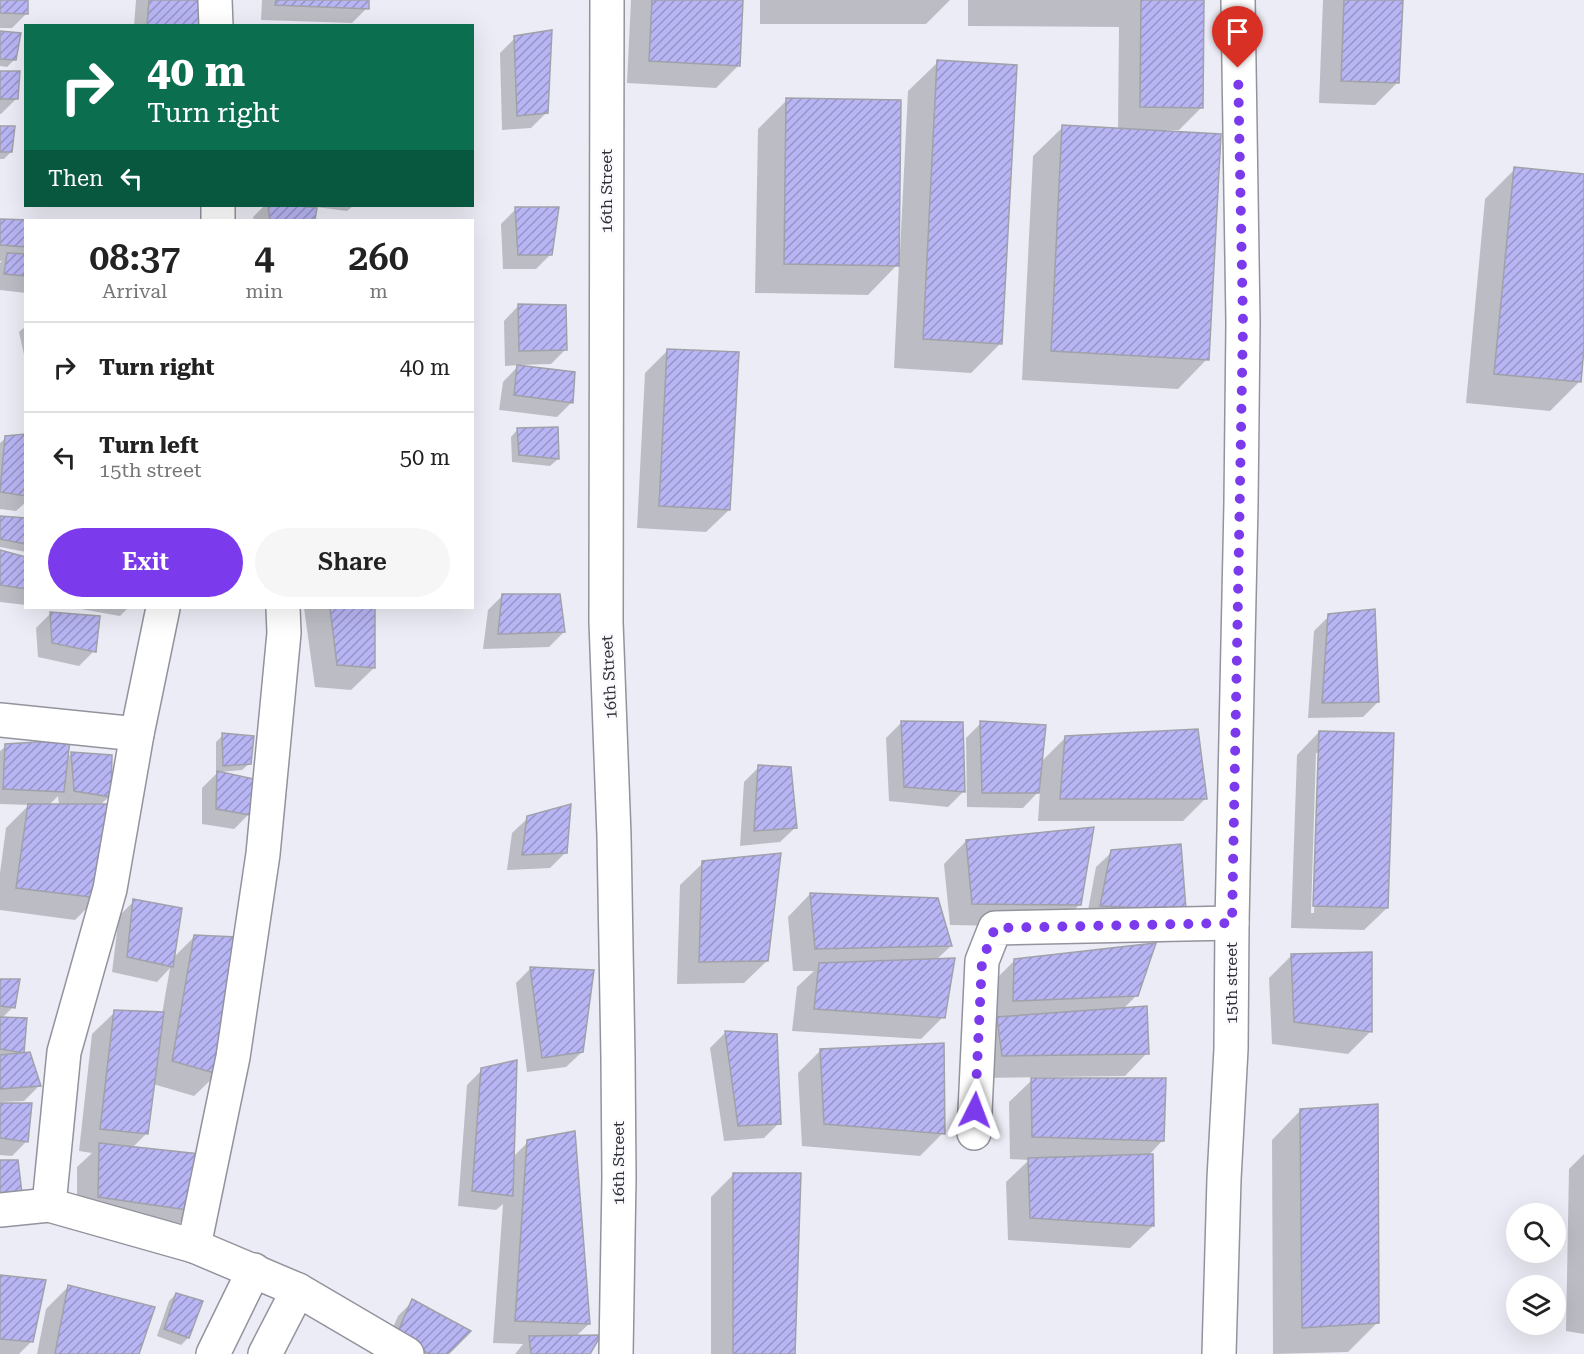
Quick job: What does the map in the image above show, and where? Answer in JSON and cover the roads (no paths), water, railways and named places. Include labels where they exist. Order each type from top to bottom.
[{"type":"street","points":[[215,0],[216,24]]},
{"type":"street","name":"16th Street","points":[[607,0],[606,622],[614,814],[619,1178],[616,1354]]},
{"type":"street","name":"15th street","points":[[1219,1354],[1224,1179],[1231,1049],[1243,323],[1238,0]]},
{"type":"street","points":[[49,1205],[64,1052],[110,889],[137,734],[163,609]]},
{"type":"street","points":[[194,1246],[233,1057],[263,854],[284,633],[283,609]]},
{"type":"street","points":[[0,720],[137,734]]},
{"type":"street","points":[[974,1133],[982,961],[995,928],[1232,923]]},
{"type":"street","points":[[0,1210],[49,1205],[194,1246],[298,1290],[406,1354]]},
{"type":"street","points":[[213,1354],[254,1270]]},
{"type":"street","points":[[266,1354],[298,1290]]}]
